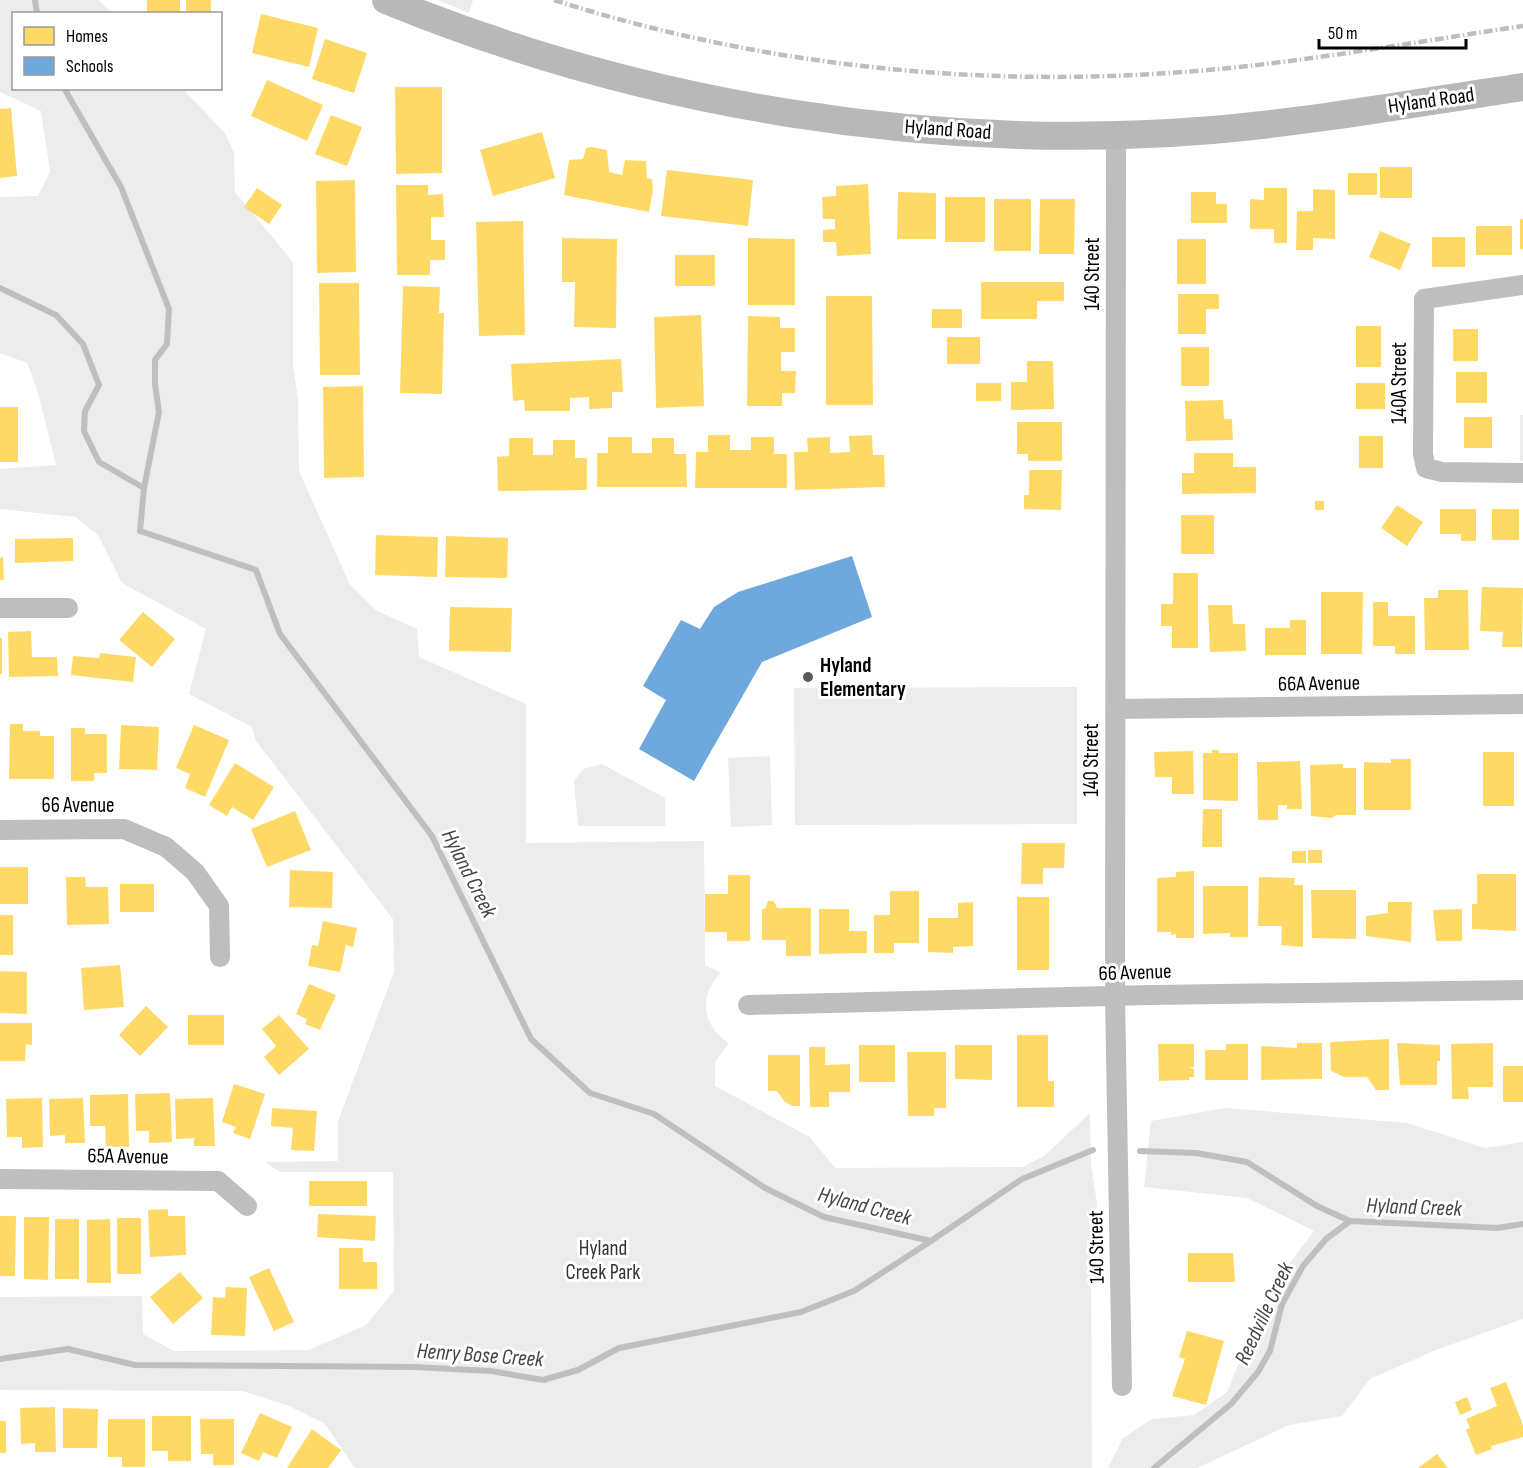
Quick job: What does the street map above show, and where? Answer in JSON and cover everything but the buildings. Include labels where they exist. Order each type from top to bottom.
[{"type":"street","name":"Hyland Road","points":[[386,0],[464,30],[603,74],[765,108],[903,127],[1116,135],[1258,125],[1523,87]]},
{"type":"street","name":"140 Street","points":[[1116,135],[1115,997],[1122,1386]]},
{"type":"street","name":"140A Street","points":[[1523,285],[1424,299],[1423,454],[1426,468],[1442,472],[1523,473]]},
{"type":"street","points":[[0,608],[68,608]]},
{"type":"street","name":"66A Avenue","points":[[1115,709],[1523,704]]},
{"type":"street","name":"66 Avenue","points":[[0,830],[124,829],[166,847],[195,872],[219,906],[220,957]]},
{"type":"street","name":"66 Avenue","points":[[748,1005],[1523,990]]},
{"type":"street","name":"65A Avenue","points":[[0,1179],[218,1181],[247,1206]]},
{"type":"green space","name":"Hyland Creek Park","points":[[0,0],[99,0],[111,12],[12,12],[12,90],[184,90],[225,133],[234,153],[235,192],[293,262],[293,367],[298,398],[299,471],[350,585],[375,610],[417,629],[419,657],[526,704],[526,843],[704,841],[705,965],[721,973],[709,991],[706,1010],[713,1028],[729,1043],[715,1062],[715,1086],[810,1137],[835,1168],[1023,1167],[1044,1156],[1090,1113],[1091,1164],[1097,1204],[1091,1229],[1092,1468],[355,1468],[325,1424],[289,1406],[243,1391],[0,1390],[0,1297],[142,1296],[143,1334],[174,1351],[309,1350],[366,1325],[394,1291],[393,1172],[280,1172],[264,1162],[338,1161],[338,1121],[394,972],[393,919],[256,741],[252,727],[189,694],[206,629],[122,583],[98,535],[75,517],[0,509],[0,469],[56,465],[37,389],[27,363],[0,353],[0,197],[38,196],[50,171],[41,111],[0,92]]},
{"type":"green space","points":[[438,0],[473,0],[469,13]]},
{"type":"green space","points":[[1520,415],[1523,415],[1523,461],[1520,461]]},
{"type":"green space","points":[[1077,687],[1077,824],[795,825],[794,688]]},
{"type":"green space","points":[[770,756],[772,825],[731,827],[728,758]]},
{"type":"green space","points":[[602,764],[665,798],[665,826],[578,826],[574,781],[583,769]]},
{"type":"green space","points":[[1225,1108],[1407,1123],[1485,1148],[1523,1142],[1523,1319],[1436,1350],[1370,1379],[1342,1416],[1289,1425],[1197,1468],[1108,1468],[1123,1438],[1152,1419],[1194,1415],[1227,1392],[1269,1290],[1314,1231],[1247,1198],[1144,1187],[1151,1121]]},
{"type":"waterway","points":[[35,0],[37,12]]},
{"type":"waterway","points":[[65,90],[121,187],[169,309],[167,344],[155,360],[155,384],[159,412],[144,488]]},
{"type":"waterway","name":"Hyland Creek","points":[[0,288],[56,315],[83,344],[99,385],[85,411],[84,431],[99,462],[144,488],[140,531],[256,570],[280,634],[432,836],[531,1039],[590,1093],[654,1114],[765,1188],[824,1217],[931,1241],[1022,1179],[1093,1150]]},
{"type":"waterway","name":"Hyland Creek","points":[[1140,1151],[1196,1153],[1247,1162],[1317,1206],[1350,1221],[1497,1228],[1523,1224]]},
{"type":"waterway","name":"Reedville Creek","points":[[1154,1468],[1231,1404],[1258,1372],[1270,1351],[1282,1304],[1303,1266],[1326,1239],[1350,1221]]},
{"type":"waterway","name":"Henry Bose Creek","points":[[0,1359],[68,1349],[135,1365],[414,1367],[491,1371],[543,1380],[578,1370],[619,1348],[801,1312],[854,1291],[931,1241]]},
{"type":"railway","points":[[554,0],[632,23],[791,56],[871,67],[952,74],[1034,77],[1115,76],[1237,67],[1523,26]]},
{"type":"place","name":"Hyland Elementary","points":[[808,677]]}]
